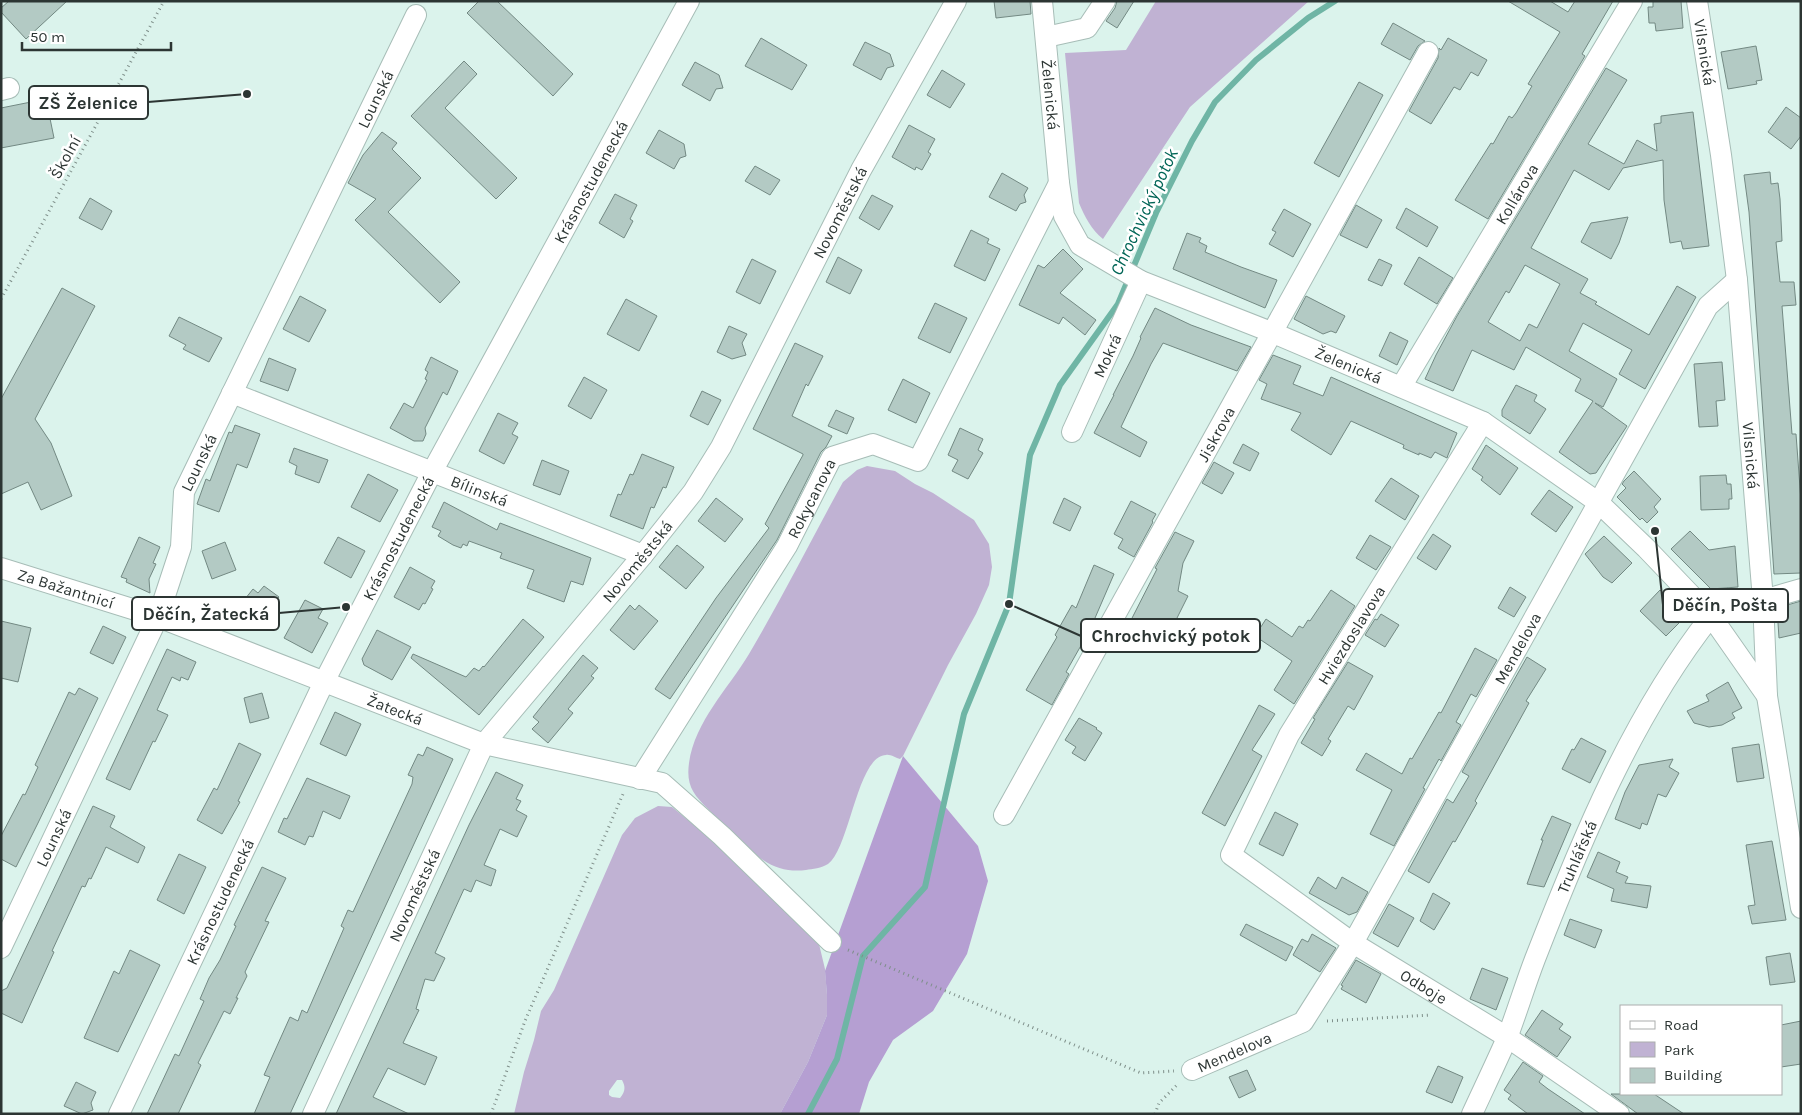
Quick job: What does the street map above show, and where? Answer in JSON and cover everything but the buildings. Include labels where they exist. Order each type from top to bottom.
[{"type":"street","name":"Krásnostudenecká","points":[[119,1114],[324,682],[432,472],[690,1]]},
{"type":"street","name":"Novoměstská","points":[[312,1114],[484,744],[643,555],[693,492],[721,447],[861,170],[956,1]]},
{"type":"street","name":"Želenická","points":[[1042,1],[1059,183],[1064,216],[1080,245],[1138,279],[1272,332],[1483,422],[1599,503],[1646,548],[1711,616],[1767,696]]},
{"type":"street","points":[[1046,37],[1087,28],[1105,1]]},
{"type":"street","name":"Kollárova","points":[[1401,387],[1632,1]]},
{"type":"street","name":"Vilsnická","points":[[1697,1],[1721,155],[1737,280],[1763,600],[1767,696],[1801,908]]},
{"type":"street","name":"Lounská","points":[[1,948],[158,618],[181,547],[184,492],[416,15]]},
{"type":"street","name":"Jiskrova","points":[[1004,815],[1428,52]]},
{"type":"street","name":"Rokycanova","points":[[640,779],[786,546],[832,457],[873,444],[918,461],[1059,183]]},
{"type":"street","name":"Mokrá","points":[[1072,432],[1138,279]]},
{"type":"street","name":"Mendelova","points":[[1192,1070],[1303,1022],[1353,943],[1708,306],[1737,280]]},
{"type":"street","name":"Bílinská","points":[[232,392],[643,555]]},
{"type":"street","name":"Hviezdoslavova","points":[[1231,855],[1289,734],[1483,422]]},
{"type":"street","name":"Za Bažantnicí","points":[[1,568],[158,618]]},
{"type":"street","points":[[1763,600],[1801,589]]},
{"type":"street","name":"Truhlářská","points":[[1472,1114],[1507,1038],[1535,959],[1602,797],[1658,692],[1691,641],[1711,616]]},
{"type":"street","name":"Žatecká","points":[[158,618],[484,744],[662,783],[722,836],[832,942]]},
{"type":"street","name":"Odboje","points":[[1231,855],[1353,943],[1507,1038],[1619,1114]]},
{"type":"path","name":"Školní","points":[[1,299],[164,1]]},
{"type":"path","points":[[491,1114],[525,1021],[625,788],[640,779]]},
{"type":"path","points":[[851,952],[1141,1073],[1192,1070]]},
{"type":"path","points":[[1303,1022],[1466,1013]]},
{"type":"path","name":"Mendelova","points":[[1155,1114],[1160,1103],[1192,1070]]},
{"type":"green space","points":[[1156,1],[1309,1],[1190,107],[1103,239],[1089,222],[1079,203],[1065,53],[1126,50]]},
{"type":"green space","points":[[867,466],[895,471],[974,520],[989,544],[992,567],[989,585],[903,756],[900,759],[886,755],[876,759],[868,770],[836,855],[828,864],[820,867],[800,871],[789,870],[773,866],[755,855],[703,804],[692,789],[688,771],[689,763],[692,748],[705,719],[749,654],[843,482],[857,470]]},
{"type":"green space","points":[[658,806],[672,807],[733,857],[819,944],[825,969],[827,1015],[808,1062],[780,1114],[514,1114],[541,1011],[554,990],[622,835],[635,818]],"holes":[[[617,1080],[622,1080],[624,1089],[620,1098],[609,1095],[609,1091]]]},
{"type":"shaded area","points":[[903,756],[978,846],[988,881],[967,954],[933,1011],[893,1040],[869,1082],[859,1114],[780,1114],[808,1062],[827,1015],[825,971]]},
{"type":"waterway","name":"Chrochvický potok","points":[[808,1114],[837,1059],[863,956],[925,887],[964,714],[1009,604],[1030,455],[1060,385],[1118,304],[1156,213],[1192,141],[1215,102],[1256,60],[1308,18],[1335,1]]},
{"type":"place","name":"ZŠ Želenice","points":[[247,94]]},
{"type":"place","name":"Děčín, Pošta","points":[[1655,531]]},
{"type":"place","name":"Chrochvický potok","points":[[1009,604]]},
{"type":"place","name":"Děčín, Žatecká","points":[[346,607]]}]
